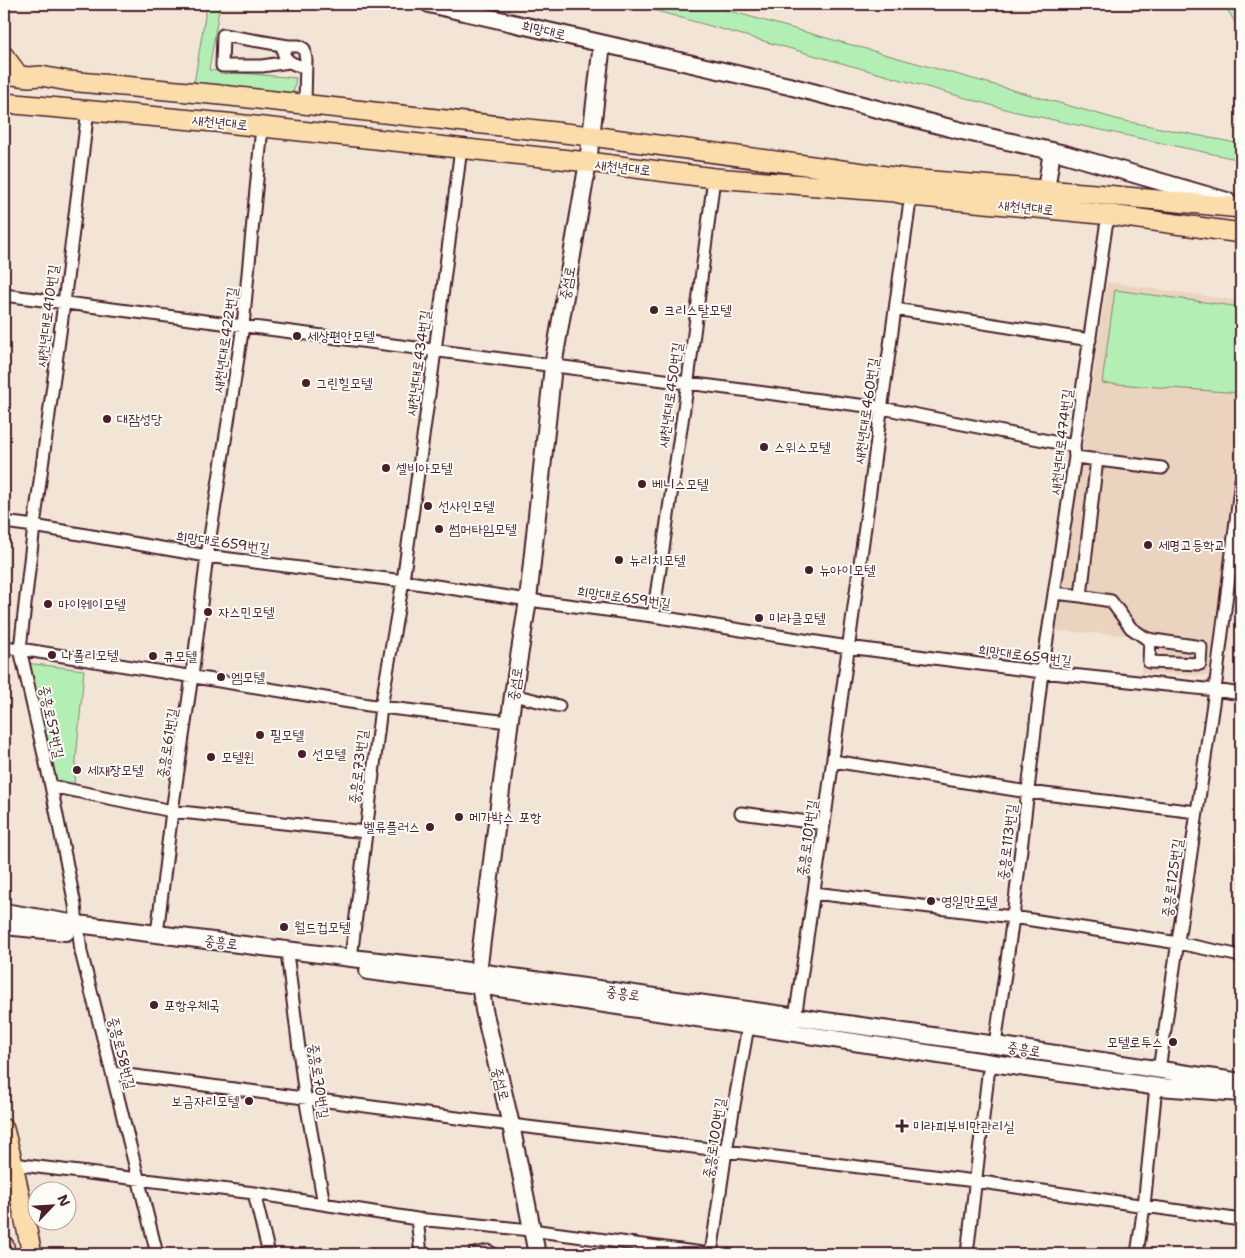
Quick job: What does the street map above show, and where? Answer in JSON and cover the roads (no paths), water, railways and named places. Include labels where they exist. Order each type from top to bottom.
[{"type":"main road","name":"희망대로","points":[[429,4],[602,44]]},
{"type":"main road","name":"새천년대로","points":[[591,136],[602,44],[789,86],[958,130],[1052,151],[1241,207]]},
{"type":"main road","points":[[4,56],[12,75]]},
{"type":"main road","name":"새천년대로","points":[[12,75],[41,76],[68,81],[221,95],[591,136],[914,187],[1241,233]]},
{"type":"main road","name":"새천년대로","points":[[4,103],[262,126],[714,178],[896,192],[914,187],[1046,190],[1241,207]]},
{"type":"main road","points":[[4,114],[33,106]]},
{"type":"main road","name":"중섬로","points":[[537,1254],[511,1125],[484,1010],[479,978],[509,722],[528,600],[553,366],[591,136]]},
{"type":"main road","points":[[1046,190],[1052,151]]},
{"type":"main road","name":"중흥로","points":[[4,912],[78,929],[288,962],[479,978],[748,1026],[793,1025],[995,1045],[1241,1082]]},
{"type":"main road","name":"중흥로","points":[[4,926],[157,934],[351,958],[793,1025],[992,1063],[1159,1087],[1241,1093]]},
{"type":"main road","points":[[4,1129],[32,1254]]},
{"type":"main road","points":[[4,1246],[6,1254]]},
{"type":"street","points":[[289,62],[262,66],[222,66],[224,35],[288,46],[299,46],[304,49],[306,59],[304,104]]},
{"type":"street","points":[[288,46],[284,52],[285,58],[289,62],[305,68]]},
{"type":"street","name":"새천년대로410번길","points":[[34,526],[88,110]]},
{"type":"street","name":"새천년대로422번길","points":[[207,556],[243,326],[262,126]]},
{"type":"street","name":"새천년대로434번길","points":[[403,581],[461,148]]},
{"type":"street","name":"새천년대로450번길","points":[[652,616],[687,383],[714,178]]},
{"type":"street","name":"새천년대로460번길","points":[[848,647],[909,208],[914,187]]},
{"type":"street","name":"새천년대로474번길","points":[[1042,672],[1106,227],[1111,215]]},
{"type":"street","points":[[4,295],[882,408],[1074,452],[1097,459],[1162,468]]},
{"type":"street","points":[[895,309],[1090,340]]},
{"type":"street","points":[[1081,596],[1097,459]]},
{"type":"street","name":"중흥로125번길","points":[[1159,1070],[1215,690],[1241,480]]},
{"type":"street","name":"희망대로659번길","points":[[4,522],[207,556],[652,616],[848,647],[1042,672],[1241,694]]},
{"type":"street","name":"중흥로57번길","points":[[34,526],[20,649],[51,786],[78,929]]},
{"type":"street","name":"중흥로61번길","points":[[157,934],[207,556]]},
{"type":"street","points":[[1229,573],[1241,575]]},
{"type":"street","name":"중흥로73번길","points":[[351,958],[381,708],[403,581]]},
{"type":"street","points":[[1054,594],[1111,601],[1131,628],[1148,639],[1150,639],[1201,647],[1200,664],[1149,662],[1150,639]]},
{"type":"street","points":[[4,647],[381,708],[509,722]]},
{"type":"street","name":"중흥로101번길","points":[[793,1025],[814,893],[848,647]]},
{"type":"street","points":[[1167,685],[1170,663]]},
{"type":"street","name":"중흥로113번길","points":[[995,1045],[1013,917],[1042,672]]},
{"type":"street","points":[[513,695],[559,706]]},
{"type":"street","points":[[833,761],[1028,792],[1197,812]]},
{"type":"street","points":[[51,786],[172,811],[366,832]]},
{"type":"street","points":[[741,813],[824,824]]},
{"type":"street","points":[[814,893],[1013,917],[1178,943],[1241,956]]},
{"type":"street","name":"중흥로58번길","points":[[78,929],[81,952],[157,1254]]},
{"type":"street","name":"중흥로70번길","points":[[288,962],[306,1097],[324,1204]]},
{"type":"street","name":"중흥로100번길","points":[[711,1254],[726,1152],[748,1026]]},
{"type":"street","points":[[967,1254],[988,1075],[992,1063]]},
{"type":"street","points":[[112,1073],[726,1152],[975,1181],[1241,1220]]},
{"type":"street","points":[[1137,1254],[1144,1206],[1154,1096],[1159,1087]]},
{"type":"street","points":[[13,1164],[254,1193],[416,1219],[532,1230],[711,1254]]},
{"type":"street","points":[[254,1193],[269,1254]]},
{"type":"street","points":[[416,1219],[421,1254]]},
{"type":"street","points":[[474,1254],[488,1251],[493,1254]]},
{"type":"place","name":"크리스탈모텔","points":[[654,310]]},
{"type":"place","name":"세상편안모텔","points":[[297,336]]},
{"type":"place","name":"그린힐모텔","points":[[306,383]]},
{"type":"place","name":"대잠성당","points":[[107,419]]},
{"type":"place","name":"스위스모텔","points":[[764,447]]},
{"type":"place","name":"셀비아모텔","points":[[386,468]]},
{"type":"place","name":"베니스모텔","points":[[642,484]]},
{"type":"place","name":"선사인모텔","points":[[428,506]]},
{"type":"place","name":"썸머타임모텔","points":[[439,529]]},
{"type":"place","name":"세명고등학교","points":[[1148,545]]},
{"type":"place","name":"뉴리치모텔","points":[[619,560]]},
{"type":"place","name":"뉴아이모텔","points":[[809,570]]},
{"type":"place","name":"마이웨이모텔","points":[[48,604]]},
{"type":"place","name":"자스민모텔","points":[[208,612]]},
{"type":"place","name":"미라클모텔","points":[[759,618]]},
{"type":"place","name":"나폴리모텔","points":[[52,655]]},
{"type":"place","name":"큐모텔","points":[[153,656]]},
{"type":"place","name":"엠모텔","points":[[221,677]]},
{"type":"place","name":"필모텔","points":[[260,735]]},
{"type":"place","name":"선모텔","points":[[302,754]]},
{"type":"place","name":"모텔윈","points":[[211,757]]},
{"type":"place","name":"세재장모텔","points":[[77,770]]},
{"type":"place","name":"메가박스 포항","points":[[459,817]]},
{"type":"place","name":"벨류플러스","points":[[430,827]]},
{"type":"place","name":"영일만모텔","points":[[931,901]]},
{"type":"place","name":"월드컵모텔","points":[[284,927]]},
{"type":"place","name":"포항우체국","points":[[154,1005]]},
{"type":"place","name":"모텔로투스","points":[[1173,1042]]},
{"type":"place","name":"보금자리모텔","points":[[249,1101]]},
{"type":"place","name":"미라피부비만관리실","points":[[902,1126]]}]
